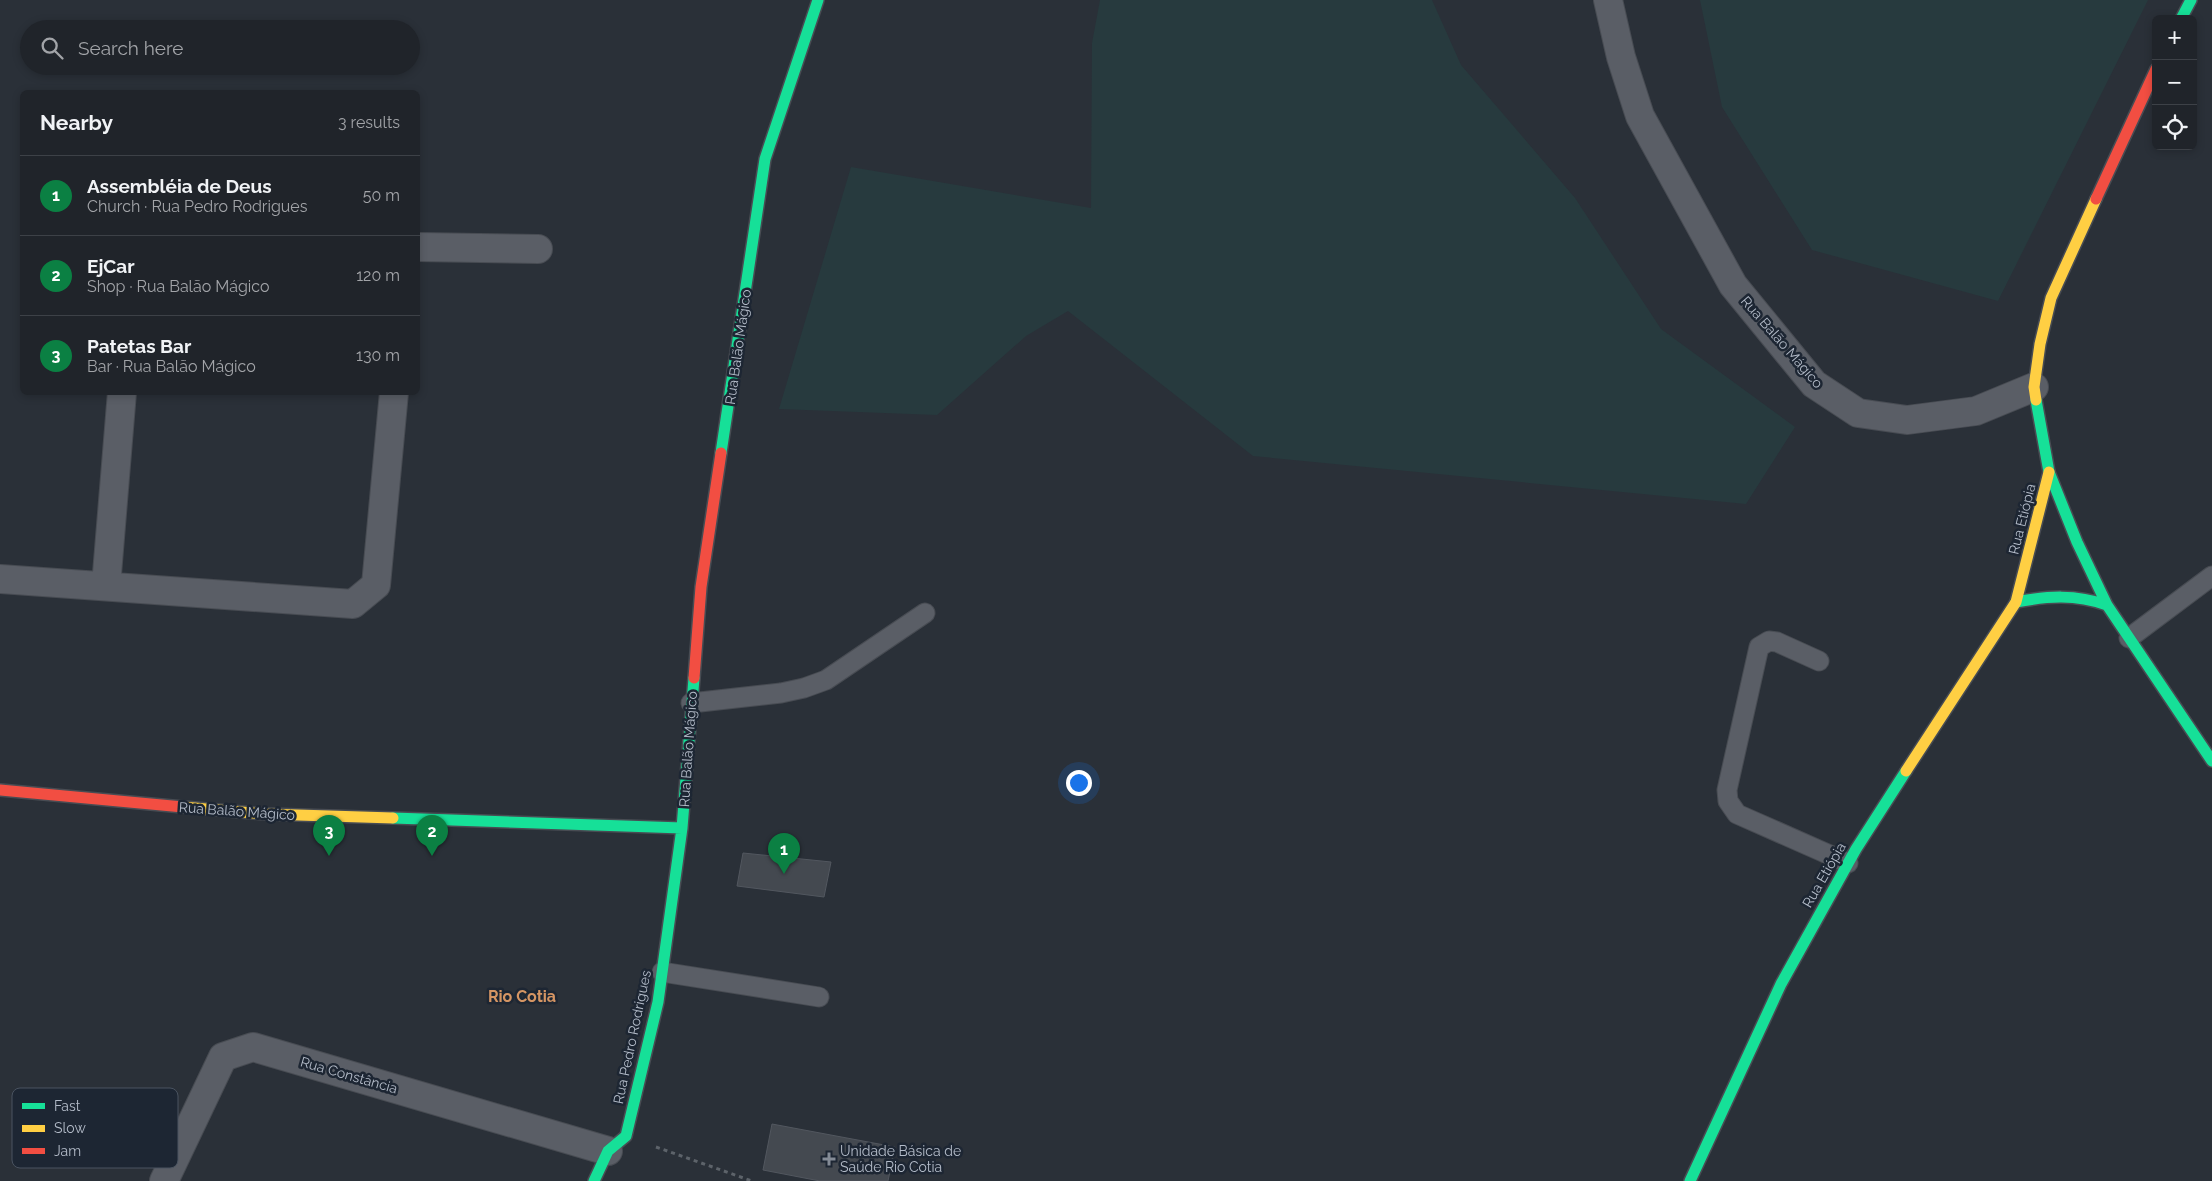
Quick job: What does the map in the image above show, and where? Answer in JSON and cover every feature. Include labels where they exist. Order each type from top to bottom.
[{"type":"street","name":"Rua Balão Mágico","points":[[0,790],[266,814],[682,828],[701,587],[766,159],[818,0]]},
{"type":"street","name":"Rua Balão Mágico","points":[[1608,0],[1621,57],[1640,116],[1733,285],[1814,384],[1858,413],[1907,420],[1976,411],[2034,387]]},
{"type":"street","points":[[2183,15],[2191,0]]},
{"type":"street","points":[[2152,78],[2051,298],[2040,344],[2034,387],[2049,472],[2077,542],[2106,605],[2212,762]]},
{"type":"street","points":[[420,247],[538,249]]},
{"type":"street","points":[[106,586],[122,395]]},
{"type":"street","points":[[0,578],[353,604],[376,585],[394,395]]},
{"type":"street","name":"Rua Etiópia","points":[[1690,1181],[1781,984],[1848,863],[2016,602],[2049,472]]},
{"type":"street","points":[[2016,602],[2065,594],[2087,597],[2106,605]]},
{"type":"street","name":"Rua Pedro Rodrigues","points":[[594,1181],[617,1144],[658,1002],[682,828]]},
{"type":"street","name":"Rua Constância","points":[[178,1152],[223,1057],[253,1047],[617,1144]]},
{"type":"street","name":"Rua Constância","points":[[164,1181],[170,1168]]},
{"type":"lane","points":[[2129,638],[2212,576]]},
{"type":"lane","points":[[691,703],[781,693],[804,688],[826,680],[925,613]]},
{"type":"lane","points":[[1819,661],[1777,642],[1769,641],[1759,647],[1726,790],[1728,801],[1737,814],[1848,863]]},
{"type":"lane","points":[[662,972],[819,997]]},
{"type":"path","points":[[617,1144],[752,1181]]},
{"type":"green space","points":[[1100,0],[1432,0],[1461,65],[1575,198],[1661,329],[1795,427],[1746,504],[1253,456],[1068,311],[1026,336],[937,415],[779,409],[851,167],[1091,208],[1092,43]]},
{"type":"green space","points":[[1700,0],[2148,0],[1998,301],[1812,250],[1722,107]]},
{"type":"building","points":[[743,853],[831,862],[824,897],[737,886]]},
{"type":"building","name":"Unidade Básica de Saúde Rio Cotia","points":[[772,1124],[895,1147],[888,1181],[820,1181],[763,1170]]},
{"type":"traffic: fast","points":[[721,453],[765,159],[818,0]]},
{"type":"traffic: fast","points":[[2183,15],[2191,0]]},
{"type":"traffic: fast","points":[[2036,400],[2049,472],[2077,542],[2107,605],[2212,761]]},
{"type":"traffic: fast","points":[[2016,602],[2062,597],[2084,599],[2107,605]]},
{"type":"traffic: fast","points":[[594,1181],[608,1151],[626,1136],[658,1002],[682,828],[694,678]]},
{"type":"traffic: fast","points":[[1690,1181],[1781,984],[1856,849],[1906,771]]},
{"type":"traffic: fast","points":[[393,818],[682,828]]},
{"type":"traffic: slow","points":[[2036,400],[2034,387],[2040,344],[2051,298],[2096,199]]},
{"type":"traffic: slow","points":[[1906,771],[2016,602],[2049,472]]},
{"type":"traffic: slow","points":[[183,807],[266,814],[393,818]]},
{"type":"traffic: jam","points":[[2096,199],[2152,78]]},
{"type":"traffic: jam","points":[[694,678],[701,587],[721,453]]},
{"type":"traffic: jam","points":[[0,790],[183,807]]},
{"type":"place","name":"Patetas Bar","points":[[329,856]]},
{"type":"place","name":"EjCar","points":[[432,856]]},
{"type":"place","name":"Assembléia de Deus","points":[[784,874]]},
{"type":"place","name":"Unidade Básica de Saúde Rio Cotia","points":[[829,1159]]},
{"type":"district","name":"Rio Cotia","points":[[522,996]]}]
